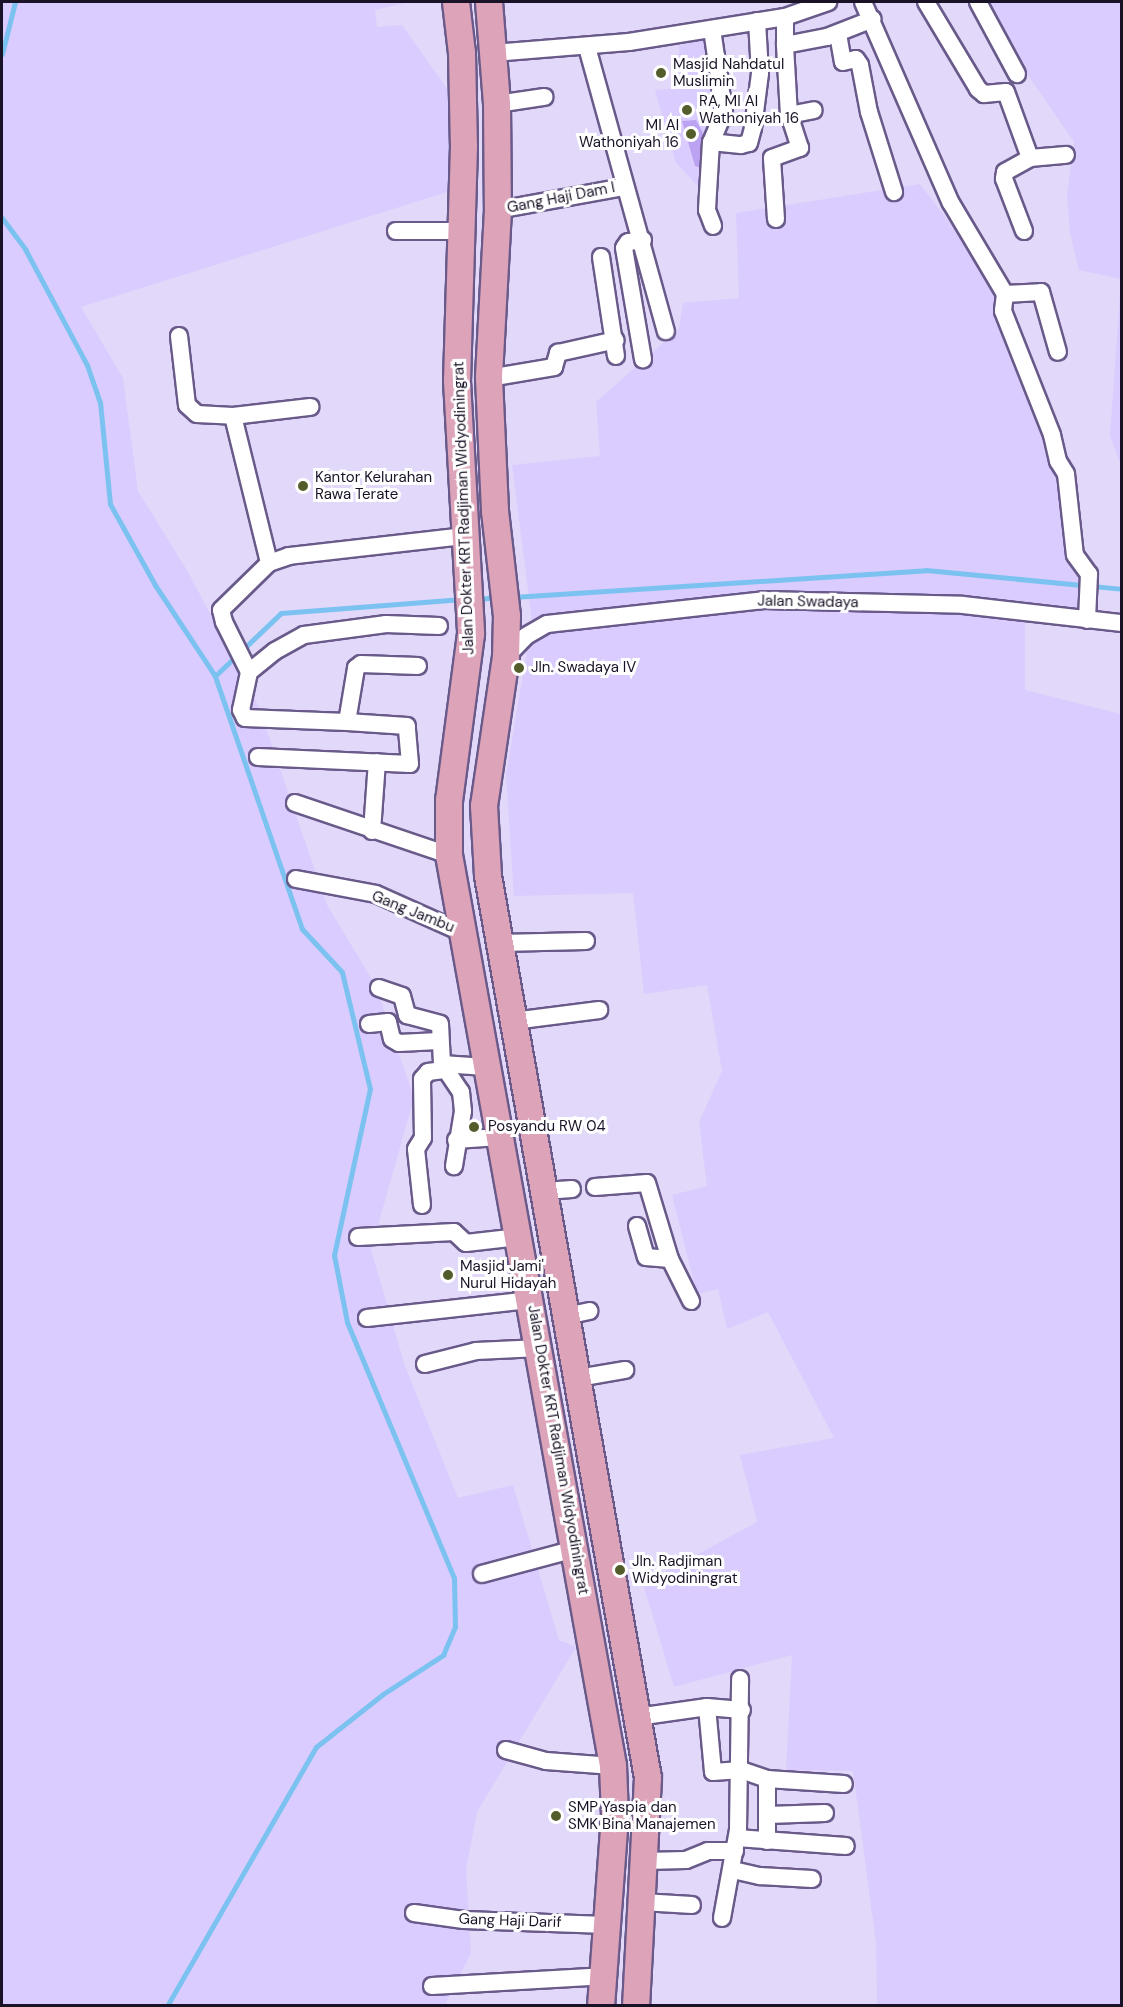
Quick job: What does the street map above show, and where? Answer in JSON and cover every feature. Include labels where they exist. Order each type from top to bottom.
[{"type":"main road","name":"Jalan Dokter KRT Radjiman Widyodiningrat","points":[[456,2],[463,77],[457,381],[471,619],[470,658],[450,790],[449,855],[461,932],[540,1348],[616,1787],[601,2006]]},
{"type":"main road","name":"Jalan Dokter KRT Radjiman Widyodiningrat","points":[[489,2],[497,104],[498,210],[489,378],[499,548],[507,616],[506,657],[484,806],[488,876],[544,1191],[578,1314],[578,1378],[648,1778],[636,2006]]},
{"type":"main road","points":[[470,658],[506,657]]},
{"type":"street","points":[[493,53],[587,47],[712,29],[785,17],[828,2]]},
{"type":"street","points":[[862,2],[873,19],[951,203],[1005,294],[1003,311],[1052,435],[1058,461],[1066,474],[1075,555],[1089,574],[1088,620]]},
{"type":"street","points":[[926,2],[978,89],[984,94],[1006,92],[1030,158]]},
{"type":"street","points":[[978,2],[1017,74]]},
{"type":"street","points":[[776,219],[772,158],[800,148],[789,115],[784,45],[785,17]]},
{"type":"street","points":[[784,45],[838,34],[873,19]]},
{"type":"street","points":[[711,141],[750,143],[760,73],[757,21]]},
{"type":"street","points":[[712,29],[724,112],[711,141],[706,210],[713,226]]},
{"type":"street","points":[[838,34],[843,62],[856,59],[860,65],[869,112],[894,192]]},
{"type":"street","points":[[587,47],[623,187],[643,240],[666,331]]},
{"type":"street","points":[[497,104],[544,98]]},
{"type":"street","points":[[789,115],[814,110]]},
{"type":"street","points":[[1024,231],[1004,179],[1005,172],[1030,158],[1066,155]]},
{"type":"street","name":"Gang Haji Dam I","points":[[498,210],[623,187]]},
{"type":"street","points":[[396,231],[460,231]]},
{"type":"street","points":[[643,240],[628,242],[624,249],[643,359]]},
{"type":"street","points":[[489,378],[554,367],[558,353],[616,348],[601,257]]},
{"type":"street","points":[[1005,294],[1041,292],[1058,352]]},
{"type":"street","points":[[179,336],[187,405],[197,414],[233,416],[310,407]]},
{"type":"street","points":[[233,416],[269,563]]},
{"type":"street","points":[[258,757],[410,764],[407,726],[245,718],[241,710],[247,668],[224,622],[223,605],[269,563],[289,556],[465,544]]},
{"type":"street","name":"Jalan Swadaya","points":[[506,657],[526,636],[547,624],[764,600],[963,605],[1122,623]]},
{"type":"street","points":[[247,668],[304,635],[386,624],[439,626]]},
{"type":"street","points":[[347,722],[356,668],[361,664],[418,666]]},
{"type":"street","points":[[372,831],[377,762]]},
{"type":"street","points":[[295,803],[372,831],[449,855]]},
{"type":"street","name":"Gang Jambu","points":[[296,879],[376,894],[461,932]]},
{"type":"street","points":[[500,943],[586,941]]},
{"type":"street","points":[[379,988],[402,996],[407,1016],[437,1020],[443,1067],[461,1092],[463,1111],[456,1140],[454,1166]]},
{"type":"street","points":[[513,1021],[599,1010]]},
{"type":"street","points":[[369,1024],[388,1022],[392,1039],[399,1043],[439,1041]]},
{"type":"street","points":[[422,1205],[416,1149],[423,1138],[422,1079],[428,1072],[443,1067],[486,1067]]},
{"type":"street","points":[[456,1140],[499,1137]]},
{"type":"street","points":[[594,1187],[647,1183],[670,1259],[691,1301]]},
{"type":"street","points":[[544,1191],[572,1189]]},
{"type":"street","points":[[637,1226],[646,1257],[670,1259]]},
{"type":"street","points":[[358,1237],[454,1232],[466,1244],[519,1236]]},
{"type":"street","points":[[367,1318],[531,1300]]},
{"type":"street","points":[[425,1364],[476,1351],[540,1348]]},
{"type":"street","points":[[578,1378],[625,1370]]},
{"type":"street","points":[[482,1574],[575,1549]]},
{"type":"street","points":[[722,1918],[736,1845],[741,1770],[740,1679]]},
{"type":"street","points":[[637,1717],[707,1707],[742,1710]]},
{"type":"street","points":[[707,1707],[713,1772],[741,1770],[767,1779],[844,1784]]},
{"type":"street","points":[[506,1750],[546,1761],[613,1766]]},
{"type":"street","points":[[767,1779],[767,1841]]},
{"type":"street","points":[[768,1815],[825,1813]]},
{"type":"street","points":[[645,1861],[686,1860],[708,1851],[767,1841],[846,1846]]},
{"type":"street","points":[[733,1870],[760,1876],[812,1879]]},
{"type":"street","points":[[642,1902],[692,1905]]},
{"type":"street","name":"Gang Haji Darif","points":[[414,1913],[464,1920],[607,1925]]},
{"type":"street","points":[[432,1986],[445,1989],[603,1976]]},
{"type":"shaded area","points":[[2,2],[410,2],[375,10],[377,27],[402,25],[462,110],[460,188],[81,307],[123,378],[138,491],[188,572],[258,705],[327,905],[376,986],[414,1098],[371,1250],[405,1366],[458,1498],[513,1485],[559,1640],[576,1647],[477,1812],[466,1869],[471,1953],[445,2005],[2,2006]]},
{"type":"shaded area","points":[[986,2],[1121,2],[1121,279],[1079,270],[1070,233],[1067,195],[1074,142],[1013,53]]},
{"type":"shaded area","name":"RA, MI Al Wathoniyah 16","points":[[709,37],[710,72],[714,74],[713,119],[700,188],[676,163],[655,90],[680,88],[679,46]]},
{"type":"shaded area","points":[[696,120],[709,144],[705,169],[695,166],[682,121]]},
{"type":"shaded area","points":[[920,184],[1000,289],[1072,465],[1081,611],[1025,604],[1025,690],[1121,714],[1121,2005],[877,2005],[876,1943],[853,1771],[786,1770],[792,1655],[674,1687],[643,1584],[757,1522],[740,1455],[834,1438],[768,1312],[727,1329],[718,1289],[697,1294],[672,1195],[707,1186],[699,1122],[722,1071],[707,985],[644,994],[633,893],[514,896],[506,775],[532,621],[512,465],[600,456],[596,402],[679,329],[683,303],[739,298],[736,213]]},
{"type":"shaded area","points":[[1121,279],[1121,465],[1110,436]]},
{"type":"waterway","points":[[2,54],[15,2]]},
{"type":"waterway","points":[[2,218],[25,249],[87,365],[100,402],[110,504],[155,585],[215,676]]},
{"type":"waterway","points":[[513,597],[926,570],[1122,589]]},
{"type":"waterway","points":[[477,599],[498,597]]},
{"type":"waterway","points":[[167,2006],[316,1747],[383,1694],[443,1655],[455,1627],[454,1578],[347,1322],[334,1255],[370,1089],[342,972],[302,929],[215,676],[281,613],[462,599]]},
{"type":"place","name":"Masjid Nahdatul Muslimin","points":[[661,73]]},
{"type":"place","name":"RA, MI Al Wathoniyah 16","points":[[687,110]]},
{"type":"place","name":"MI Al Wathoniyah 16","points":[[691,134]]},
{"type":"place","name":"Kantor Kelurahan Rawa Terate","points":[[303,486]]},
{"type":"place","name":"Jln. Swadaya IV","points":[[519,668]]},
{"type":"place","name":"Posyandu RW 04","points":[[474,1127]]},
{"type":"place","name":"Masjid Jami' Nurul Hidayah","points":[[448,1275]]},
{"type":"place","name":"Jln. Radjiman Widyodiningrat","points":[[620,1570]]},
{"type":"place","name":"SMP Yaspia dan SMK Bina Manajemen","points":[[556,1816]]}]
